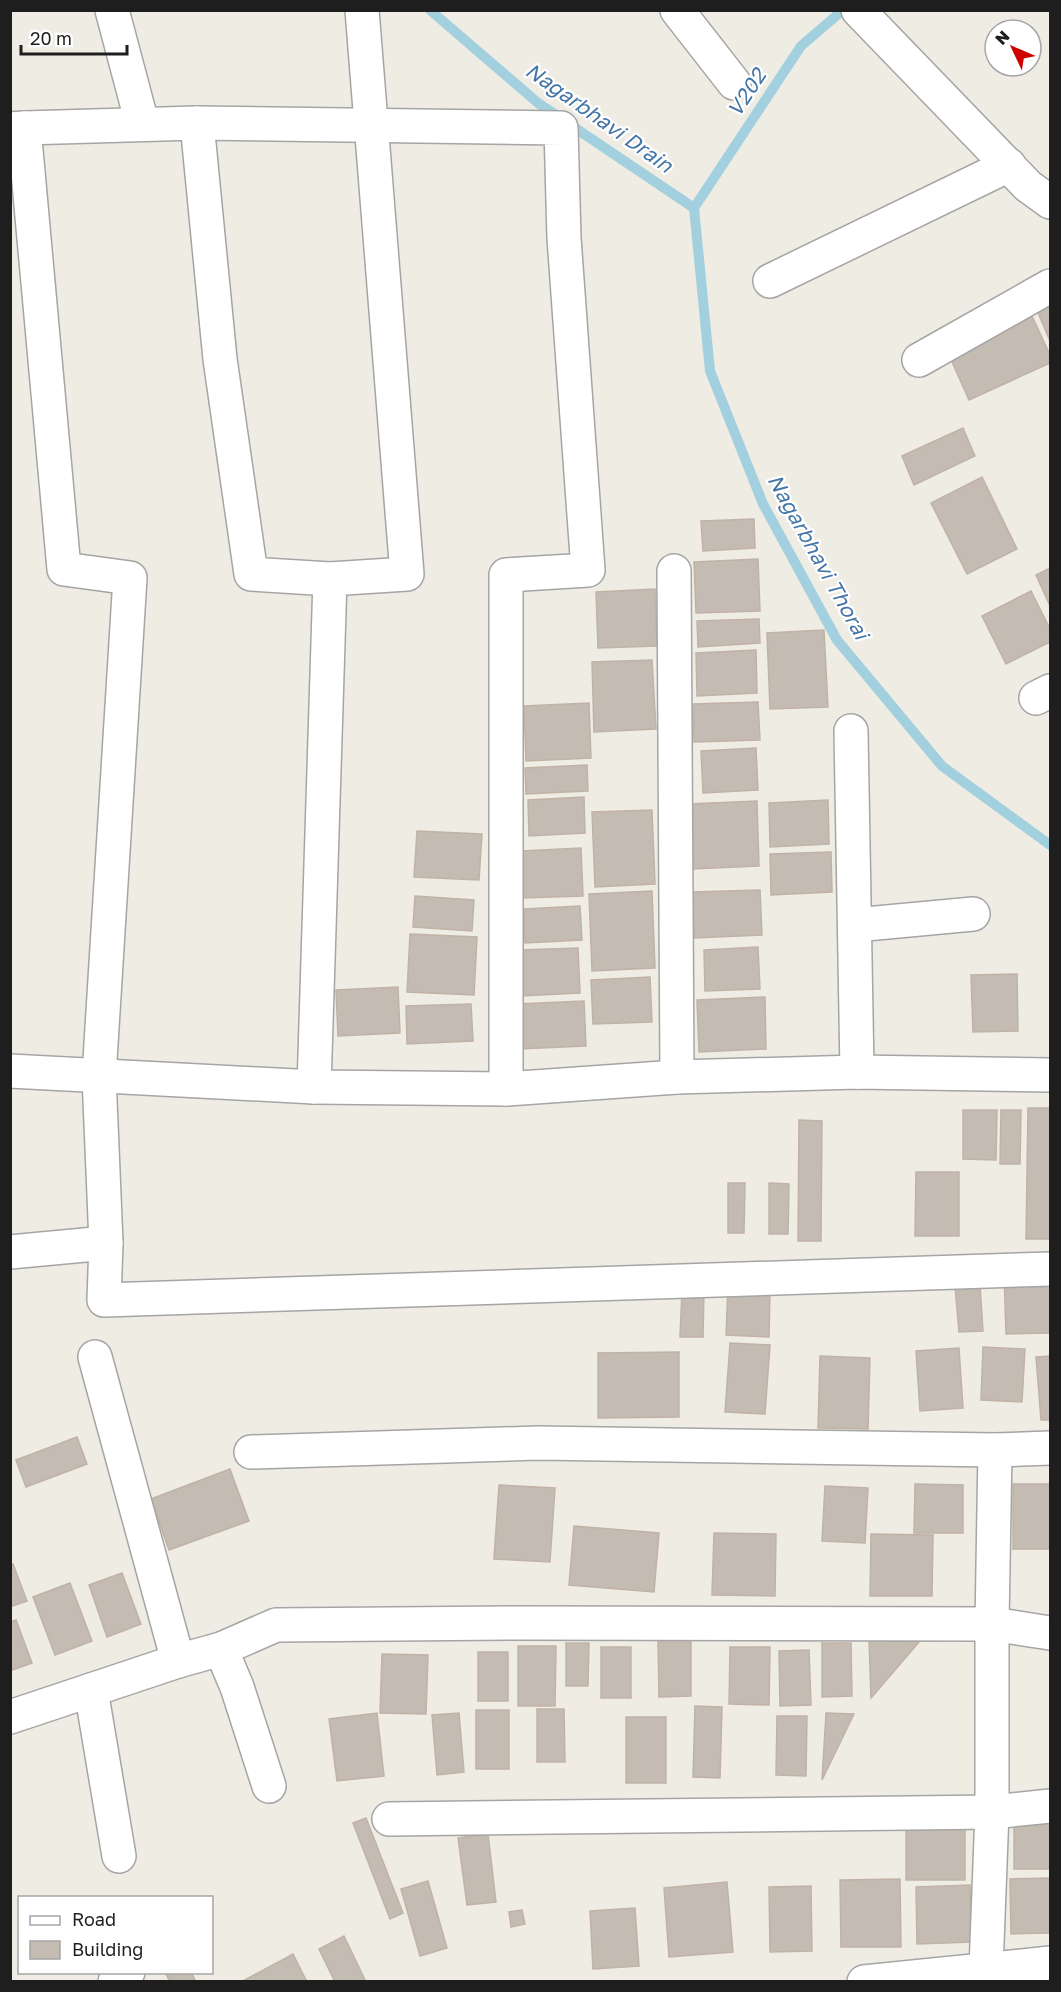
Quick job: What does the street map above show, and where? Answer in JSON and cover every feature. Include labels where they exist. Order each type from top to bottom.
[{"type":"street","points":[[112,10],[142,123]]},
{"type":"street","points":[[197,123],[220,359],[251,574],[330,579],[407,574],[362,10]]},
{"type":"street","points":[[677,10],[734,83]]},
{"type":"street","points":[[861,13],[1028,186],[1050,202]]},
{"type":"street","points":[[506,1089],[506,575],[588,570],[564,238],[561,128],[197,123],[17,128],[64,569],[130,578],[99,1076],[106,1243],[104,1300],[1050,1269]]},
{"type":"street","points":[[770,281],[1009,165]]},
{"type":"street","points":[[919,360],[1050,286]]},
{"type":"street","points":[[675,571],[677,1077]]},
{"type":"street","points":[[314,1087],[330,579]]},
{"type":"street","points":[[851,731],[857,1072]]},
{"type":"street","points":[[855,926],[973,914]]},
{"type":"street","points":[[10,1071],[314,1087],[506,1089],[677,1077],[857,1072],[1050,1075]]},
{"type":"street","points":[[10,1252],[106,1243]]},
{"type":"street","points":[[95,1357],[178,1661]]},
{"type":"street","points":[[251,1452],[538,1443],[995,1450],[1050,1448]]},
{"type":"street","points":[[987,1975],[992,1812],[995,1450]]},
{"type":"street","points":[[10,1717],[221,1649],[276,1625],[992,1624],[1050,1633]]},
{"type":"street","points":[[221,1649],[237,1688],[269,1785]]},
{"type":"street","points":[[91,1690],[119,1856]]},
{"type":"street","points":[[389,1819],[992,1812],[1050,1806]]},
{"type":"street","points":[[864,1982],[987,1975],[1050,1964]]},
{"type":"building","points":[[1050,301],[1050,341],[1036,308]]},
{"type":"building","points":[[1032,316],[1050,355],[1050,363],[969,400],[949,355]]},
{"type":"building","points":[[963,428],[975,456],[914,485],[902,456]]},
{"type":"building","points":[[982,477],[1017,549],[967,574],[931,503]]},
{"type":"building","points":[[754,519],[755,548],[703,551],[701,521]]},
{"type":"building","points":[[758,559],[760,611],[696,613],[694,562]]},
{"type":"building","points":[[1050,568],[1050,606],[1036,575]]},
{"type":"building","points":[[655,589],[657,646],[598,648],[596,592]]},
{"type":"building","points":[[1031,591],[1050,629],[1050,642],[1006,664],[982,616]]},
{"type":"building","points":[[759,619],[760,643],[698,647],[697,621]]},
{"type":"building","points":[[824,630],[828,707],[770,709],[767,633]]},
{"type":"building","points":[[756,650],[757,693],[697,696],[696,653]]},
{"type":"building","points":[[652,660],[656,729],[594,732],[592,662]]},
{"type":"building","points":[[758,702],[760,740],[694,742],[693,704]]},
{"type":"building","points":[[589,703],[591,758],[526,761],[524,706]]},
{"type":"building","points":[[756,748],[758,790],[703,793],[701,751]]},
{"type":"building","points":[[587,765],[588,791],[526,794],[525,768]]},
{"type":"building","points":[[584,797],[585,833],[529,836],[528,800]]},
{"type":"building","points":[[828,800],[829,844],[770,847],[769,803]]},
{"type":"building","points":[[757,801],[759,866],[692,869],[689,804]]},
{"type":"building","points":[[652,810],[655,884],[595,887],[592,812]]},
{"type":"building","points":[[417,831],[482,834],[479,880],[414,877]]},
{"type":"building","points":[[581,848],[583,896],[522,898],[521,851]]},
{"type":"building","points":[[831,852],[832,892],[771,895],[770,854]]},
{"type":"building","points":[[760,890],[762,935],[694,938],[692,892]]},
{"type":"building","points":[[652,891],[655,968],[592,971],[589,894]]},
{"type":"building","points":[[415,896],[474,900],[472,931],[413,927]]},
{"type":"building","points":[[580,906],[582,940],[525,943],[524,909]]},
{"type":"building","points":[[410,934],[477,937],[474,995],[407,992]]},
{"type":"building","points":[[758,947],[760,989],[705,991],[704,950]]},
{"type":"building","points":[[578,948],[580,993],[521,996],[519,950]]},
{"type":"building","points":[[1017,974],[1018,1031],[973,1032],[971,975]]},
{"type":"building","points":[[650,977],[652,1022],[593,1024],[591,980]]},
{"type":"building","points":[[398,987],[400,1033],[338,1036],[336,990]]},
{"type":"building","points":[[765,997],[766,1049],[699,1052],[697,1000]]},
{"type":"building","points":[[584,1001],[586,1046],[518,1049],[517,1004]]},
{"type":"building","points":[[471,1004],[473,1041],[407,1044],[406,1006]]},
{"type":"building","points":[[1028,1108],[1050,1108],[1050,1239],[1026,1239]]},
{"type":"building","points":[[963,1110],[997,1110],[996,1160],[963,1159]]},
{"type":"building","points":[[1001,1110],[1021,1110],[1020,1164],[1000,1164]]},
{"type":"building","points":[[799,1120],[822,1121],[821,1241],[798,1241]]},
{"type":"building","points":[[916,1172],[959,1172],[959,1236],[915,1236]]},
{"type":"building","points":[[728,1183],[745,1183],[744,1233],[728,1233]]},
{"type":"building","points":[[769,1183],[789,1184],[788,1234],[769,1234]]},
{"type":"building","points":[[1050,1271],[1050,1333],[1006,1334],[1004,1272]]},
{"type":"building","points":[[980,1285],[983,1331],[959,1332],[955,1286]]},
{"type":"building","points":[[728,1286],[770,1288],[769,1337],[726,1335]]},
{"type":"building","points":[[682,1291],[704,1291],[703,1337],[680,1337]]},
{"type":"building","points":[[730,1343],[770,1345],[765,1414],[725,1412]]},
{"type":"building","points":[[983,1347],[1025,1349],[1022,1402],[981,1400]]},
{"type":"building","points":[[959,1348],[963,1408],[920,1411],[916,1351]]},
{"type":"building","points":[[679,1352],[679,1417],[598,1418],[598,1353]]},
{"type":"building","points":[[820,1356],[870,1358],[868,1429],[818,1428]]},
{"type":"building","points":[[1050,1356],[1050,1420],[1041,1420],[1036,1357]]},
{"type":"building","points":[[77,1437],[87,1464],[26,1487],[16,1460]]},
{"type":"building","points":[[230,1469],[249,1521],[169,1550],[151,1499]]},
{"type":"building","points":[[915,1484],[963,1485],[963,1533],[914,1533]]},
{"type":"building","points":[[1013,1484],[1050,1484],[1050,1549],[1013,1549]]},
{"type":"building","points":[[499,1485],[555,1488],[550,1562],[494,1559]]},
{"type":"building","points":[[825,1486],[868,1488],[865,1543],[822,1541]]},
{"type":"building","points":[[574,1526],[659,1533],[654,1592],[569,1585]]},
{"type":"building","points":[[714,1533],[776,1534],[775,1596],[712,1595]]},
{"type":"building","points":[[871,1534],[933,1535],[932,1596],[870,1596]]},
{"type":"building","points":[[13,1564],[27,1601],[10,1607],[10,1565]]},
{"type":"building","points":[[122,1573],[141,1624],[107,1637],[89,1585]]},
{"type":"building","points":[[70,1583],[92,1641],[55,1655],[33,1597]]},
{"type":"building","points":[[16,1620],[32,1663],[10,1671],[10,1622]]},
{"type":"building","points":[[925,1635],[871,1698],[869,1639]]},
{"type":"building","points":[[658,1642],[691,1642],[691,1696],[659,1697]]},
{"type":"building","points":[[566,1643],[589,1643],[588,1686],[566,1686]]},
{"type":"building","points":[[822,1643],[851,1643],[852,1696],[822,1697]]},
{"type":"building","points":[[518,1646],[556,1646],[555,1706],[518,1706]]},
{"type":"building","points":[[601,1647],[631,1647],[631,1698],[601,1698]]},
{"type":"building","points":[[730,1647],[770,1647],[769,1705],[729,1704]]},
{"type":"building","points":[[809,1650],[811,1705],[780,1706],[779,1651]]},
{"type":"building","points":[[478,1652],[508,1652],[508,1701],[478,1701]]},
{"type":"building","points":[[382,1654],[428,1655],[426,1714],[380,1713]]},
{"type":"building","points":[[695,1706],[722,1707],[720,1778],[693,1777]]},
{"type":"building","points":[[537,1709],[564,1709],[565,1762],[537,1762]]},
{"type":"building","points":[[476,1710],[509,1710],[509,1769],[476,1769]]},
{"type":"building","points":[[377,1713],[384,1776],[337,1781],[329,1719]]},
{"type":"building","points":[[459,1713],[464,1772],[437,1775],[432,1715]]},
{"type":"building","points":[[826,1713],[854,1714],[822,1780]]},
{"type":"building","points":[[777,1716],[807,1716],[806,1776],[776,1775]]},
{"type":"building","points":[[626,1717],[666,1717],[666,1783],[626,1783]]},
{"type":"building","points":[[1014,1810],[1050,1810],[1050,1869],[1014,1869]]},
{"type":"building","points":[[366,1818],[403,1913],[390,1919],[353,1823]]},
{"type":"building","points":[[906,1826],[965,1826],[965,1880],[906,1880]]},
{"type":"building","points":[[488,1834],[496,1902],[467,1905],[458,1838]]},
{"type":"building","points":[[1050,1878],[1050,1933],[1011,1934],[1010,1879]]},
{"type":"building","points":[[900,1879],[901,1947],[841,1947],[840,1880]]},
{"type":"building","points":[[428,1881],[447,1948],[420,1956],[401,1889]]},
{"type":"building","points":[[727,1882],[733,1952],[669,1957],[664,1888]]},
{"type":"building","points":[[970,1885],[972,1942],[917,1944],[916,1887]]},
{"type":"building","points":[[811,1886],[812,1951],[770,1952],[769,1887]]},
{"type":"building","points":[[635,1908],[639,1966],[593,1969],[590,1911]]},
{"type":"building","points":[[522,1910],[525,1924],[511,1927],[509,1912]]},
{"type":"building","points":[[344,1936],[366,1982],[335,1982],[319,1949]]},
{"type":"building","points":[[293,1954],[307,1982],[241,1982]]},
{"type":"building","points":[[166,1974],[192,1974],[196,1982],[170,1982]]},
{"type":"waterway","name":"Nagarbhavi Drain","points":[[430,10],[538,103],[694,208]]},
{"type":"waterway","name":"V202","points":[[694,208],[801,46],[843,10]]},
{"type":"waterway","name":"Nagarbhavi Thorai","points":[[694,208],[710,371],[763,504],[837,640],[942,766],[1050,845]]}]
